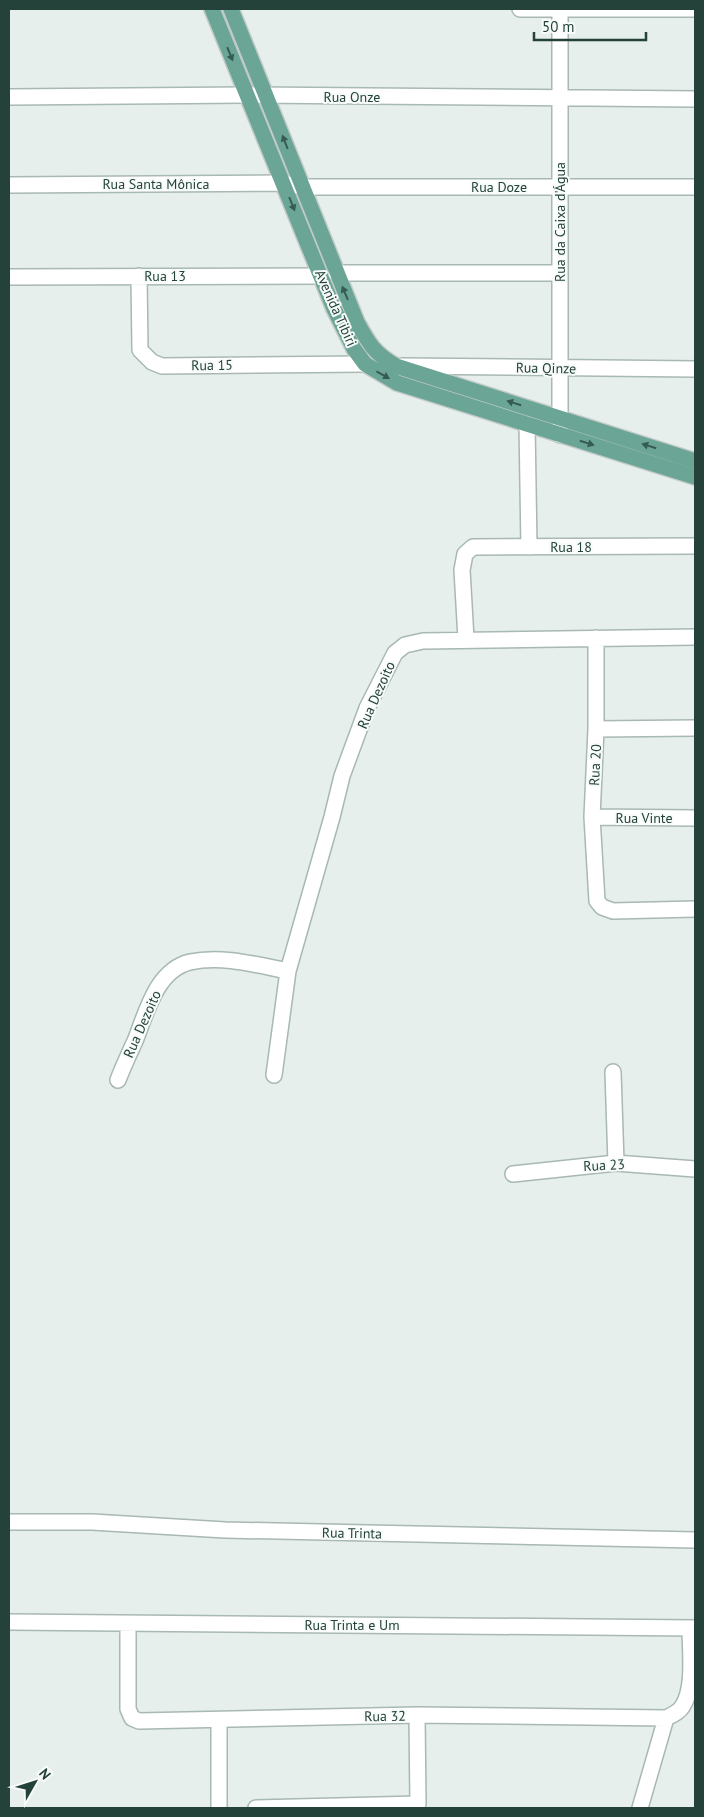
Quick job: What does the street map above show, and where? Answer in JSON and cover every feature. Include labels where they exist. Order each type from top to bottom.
[{"type":"main road","name":"Avenida Tibiri","points":[[212,9],[282,183],[329,274],[369,344],[380,356],[396,366],[695,461]]},
{"type":"main road","name":"Avenida Tibiri","points":[[231,9],[303,187],[346,334],[354,350],[365,364],[397,383],[695,477]]},
{"type":"street","points":[[520,9],[695,9]]},
{"type":"street","name":"Rua da Caixa d'Água","points":[[560,9],[560,435]]},
{"type":"street","name":"Rua Onze","points":[[9,97],[267,96],[695,99]]},
{"type":"street","name":"Rua Santa Mônica","points":[[9,185],[282,183],[303,187]]},
{"type":"street","name":"Rua Doze","points":[[303,187],[695,187]]},
{"type":"street","name":"Rua 13","points":[[9,277],[560,273]]},
{"type":"street","name":"Rua 15","points":[[139,276],[140,350],[152,362],[162,366],[365,364]]},
{"type":"street","name":"Rua Qinze","points":[[396,366],[695,369]]},
{"type":"street","points":[[527,424],[528,547]]},
{"type":"street","name":"Rua 18","points":[[466,639],[462,570],[465,554],[473,547],[695,546]]},
{"type":"street","name":"Rua Dezoito","points":[[274,1075],[288,971],[342,776],[367,708],[395,653],[405,645],[423,641],[695,637]]},
{"type":"street","name":"Rua 20","points":[[596,638],[596,729],[592,817],[598,904],[613,911],[695,908]]},
{"type":"street","points":[[596,729],[695,728]]},
{"type":"street","name":"Rua Vinte","points":[[592,817],[695,818]]},
{"type":"street","name":"Rua Dezoito","points":[[118,1080],[151,1000],[160,985],[180,967],[188,962],[211,959],[288,971]]},
{"type":"street","points":[[613,1072],[616,1163]]},
{"type":"street","name":"Rua 23","points":[[513,1174],[616,1163],[695,1170]]},
{"type":"street","name":"Rua Trinta","points":[[9,1522],[92,1522],[225,1530],[695,1540]]},
{"type":"street","name":"Rua Trinta e Um","points":[[9,1622],[692,1628]]},
{"type":"street","name":"Rua 32","points":[[128,1624],[128,1709],[132,1718],[139,1722],[417,1715],[666,1718]]},
{"type":"street","points":[[640,1808],[666,1718],[682,1708],[688,1695],[692,1628]]},
{"type":"street","points":[[256,1808],[418,1804],[417,1715]]},
{"type":"street","points":[[219,1720],[219,1808]]}]
